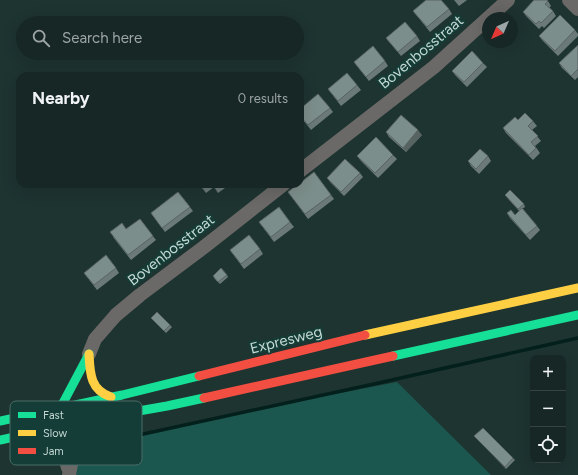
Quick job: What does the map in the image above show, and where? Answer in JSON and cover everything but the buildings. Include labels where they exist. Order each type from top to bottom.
[{"type":"highway","name":"Expresweg","points":[[93,401],[369,334],[578,288]]},
{"type":"highway","points":[[142,410],[578,316]]},
{"type":"highway","points":[[89,354],[90,374],[94,385],[101,393],[111,397]]},
{"type":"highway","points":[[64,401],[89,354]]},
{"type":"highway","name":"Expresweg","points":[[0,421],[10,419]]},
{"type":"highway","points":[[0,440],[10,438]]},
{"type":"street","name":"Bovenbosstraat","points":[[304,168],[434,67],[508,0]]},
{"type":"street","points":[[569,0],[578,10]]},
{"type":"street","name":"Bovenbosstraat","points":[[89,354],[95,340],[116,314],[279,188]]},
{"type":"street","points":[[67,465],[69,475]]},
{"type":"street","points":[[69,475],[71,465]]},
{"type":"green space","points":[[397,382],[491,475],[76,475],[77,465],[142,465],[142,436],[262,408]]},
{"type":"waterway","points":[[142,434],[578,338]]},
{"type":"traffic: fast","points":[[393,356],[578,315]]},
{"type":"traffic: fast","points":[[64,401],[89,354]]},
{"type":"traffic: fast","points":[[94,401],[199,376]]},
{"type":"traffic: fast","points":[[142,410],[204,398]]},
{"type":"traffic: fast","points":[[0,421],[10,419]]},
{"type":"traffic: fast","points":[[0,440],[10,438]]},
{"type":"traffic: slow","points":[[365,335],[578,288]]},
{"type":"traffic: slow","points":[[89,354],[92,380],[99,390],[111,397]]},
{"type":"traffic: jam","points":[[199,376],[365,335]]},
{"type":"traffic: jam","points":[[204,398],[393,356]]}]
